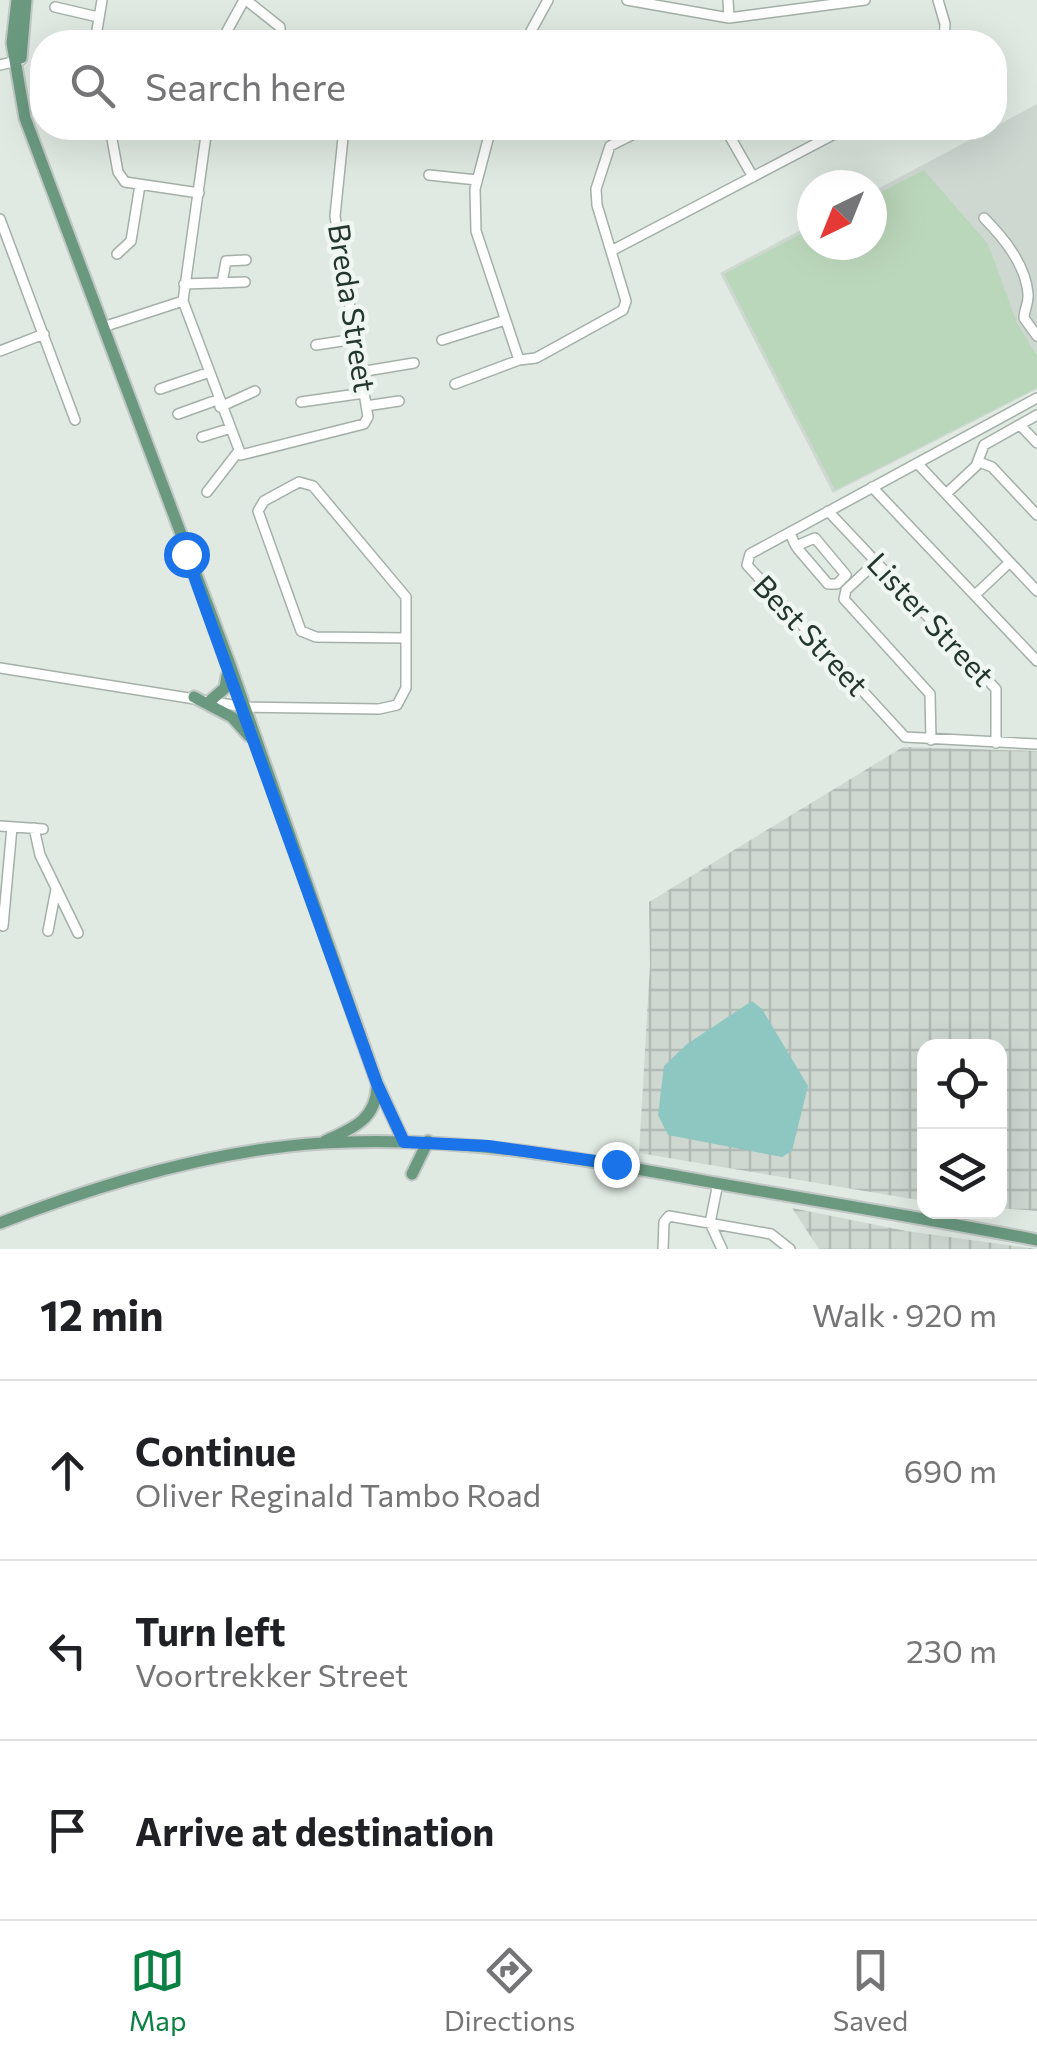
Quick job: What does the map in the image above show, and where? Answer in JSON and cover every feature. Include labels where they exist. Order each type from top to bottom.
[{"type":"main road","points":[[18,0],[17,61],[30,130]]},
{"type":"main road","points":[[17,61],[26,0]]},
{"type":"main road","points":[[34,140],[377,1084],[404,1142]]},
{"type":"main road","points":[[186,554],[242,707]]},
{"type":"main road","points":[[210,701],[225,688],[228,676]]},
{"type":"main road","points":[[194,697],[232,717],[256,748]]},
{"type":"main road","points":[[321,1143],[366,1118],[377,1098],[377,1084]]},
{"type":"main road","points":[[412,1174],[428,1141]]},
{"type":"main road","points":[[0,1222],[81,1191],[183,1165],[321,1143],[428,1141],[616,1164],[1037,1240]]},
{"type":"street","points":[[96,30],[102,0]]},
{"type":"street","points":[[228,30],[245,0],[280,30]]},
{"type":"street","points":[[531,30],[548,0]]},
{"type":"street","points":[[626,0],[729,18],[865,0]]},
{"type":"street","points":[[728,0],[729,18]]},
{"type":"street","points":[[938,0],[945,30]]},
{"type":"street","points":[[55,7],[98,16]]},
{"type":"street","points":[[0,66],[17,61]]},
{"type":"street","points":[[112,140],[120,176],[140,185],[198,192]]},
{"type":"street","points":[[205,140],[182,301],[238,452],[207,492]]},
{"type":"street","name":"Breda Street","points":[[238,452],[250,456],[301,439],[361,426],[367,420],[335,216],[343,140]]},
{"type":"street","points":[[488,140],[477,180],[476,230],[502,321],[518,360]]},
{"type":"street","points":[[455,384],[518,360],[536,358],[624,310],[626,301],[613,250],[597,205],[603,162],[610,146],[622,140]]},
{"type":"street","points":[[732,140],[753,176]]},
{"type":"street","points":[[613,250],[823,140]]},
{"type":"street","points":[[429,176],[477,180]]},
{"type":"street","points":[[117,254],[131,241],[140,185]]},
{"type":"street","points":[[984,218],[1006,240],[1023,273],[1028,301],[1024,318],[1037,336]]},
{"type":"street","points":[[0,219],[74,420]]},
{"type":"street","points":[[0,255],[12,250]]},
{"type":"street","points":[[222,283],[226,261],[246,260]]},
{"type":"street","points":[[184,284],[245,282]]},
{"type":"street","points":[[103,327],[182,301]]},
{"type":"street","points":[[442,340],[502,321]]},
{"type":"street","points":[[0,350],[44,334]]},
{"type":"street","points":[[316,345],[355,339]]},
{"type":"street","points":[[360,372],[414,363]]},
{"type":"street","points":[[160,389],[208,373]]},
{"type":"street","points":[[178,414],[255,391]]},
{"type":"street","points":[[300,402],[364,393]]},
{"type":"street","name":"Best Street","points":[[930,740],[912,740],[898,732],[749,571],[750,554],[1037,398]]},
{"type":"street","points":[[366,406],[399,400]]},
{"type":"street","points":[[946,494],[978,462],[984,445],[1037,416]]},
{"type":"street","points":[[1020,425],[1037,444]]},
{"type":"street","points":[[202,437],[228,429]]},
{"type":"street","points":[[978,462],[992,467],[1037,515]]},
{"type":"street","points":[[917,463],[1037,590]]},
{"type":"street","points":[[0,668],[242,707],[337,705],[380,709],[402,702],[406,638],[406,597],[313,486],[299,482],[259,506],[260,523],[305,634],[406,638]]},
{"type":"street","points":[[872,487],[1037,661]]},
{"type":"street","name":"Lister Street","points":[[828,511],[996,690],[996,743]]},
{"type":"street","points":[[790,532],[796,546],[828,584],[837,584],[845,577],[846,572],[815,538],[796,546]]},
{"type":"street","points":[[876,562],[846,590],[844,599],[930,694],[930,740],[1037,744]]},
{"type":"street","points":[[975,596],[1010,562]]},
{"type":"street","points":[[0,826],[38,828],[56,888],[78,933]]},
{"type":"street","points":[[3,926],[12,827]]},
{"type":"street","points":[[48,931],[56,888]]},
{"type":"street","points":[[718,1183],[710,1223],[722,1249]]},
{"type":"street","points":[[663,1249],[664,1222],[669,1216],[776,1236],[790,1249]]},
{"type":"shaded area","points":[[1037,104],[1037,389],[833,493],[720,273],[797,232],[797,260],[887,260],[887,184],[970,140],[1007,140],[1007,120]]},
{"type":"shaded area","points":[[903,747],[1037,751],[1037,1211],[1007,1209],[1007,1039],[917,1039],[917,1200],[639,1153],[650,965],[649,902]]},
{"type":"shaded area","points":[[792,1208],[906,1231],[1037,1249],[819,1249]]},
{"type":"green space","points":[[924,170],[988,244],[1017,323],[1037,356],[1037,388],[835,490],[724,274],[797,236],[797,260],[887,260],[887,189]]},
{"type":"water","points":[[752,1001],[762,1009],[808,1086],[792,1151],[782,1157],[668,1135],[658,1115],[664,1066],[687,1044]]},
{"type":"route","points":[[186,554],[377,1084],[404,1142],[488,1146],[616,1164]]}]
